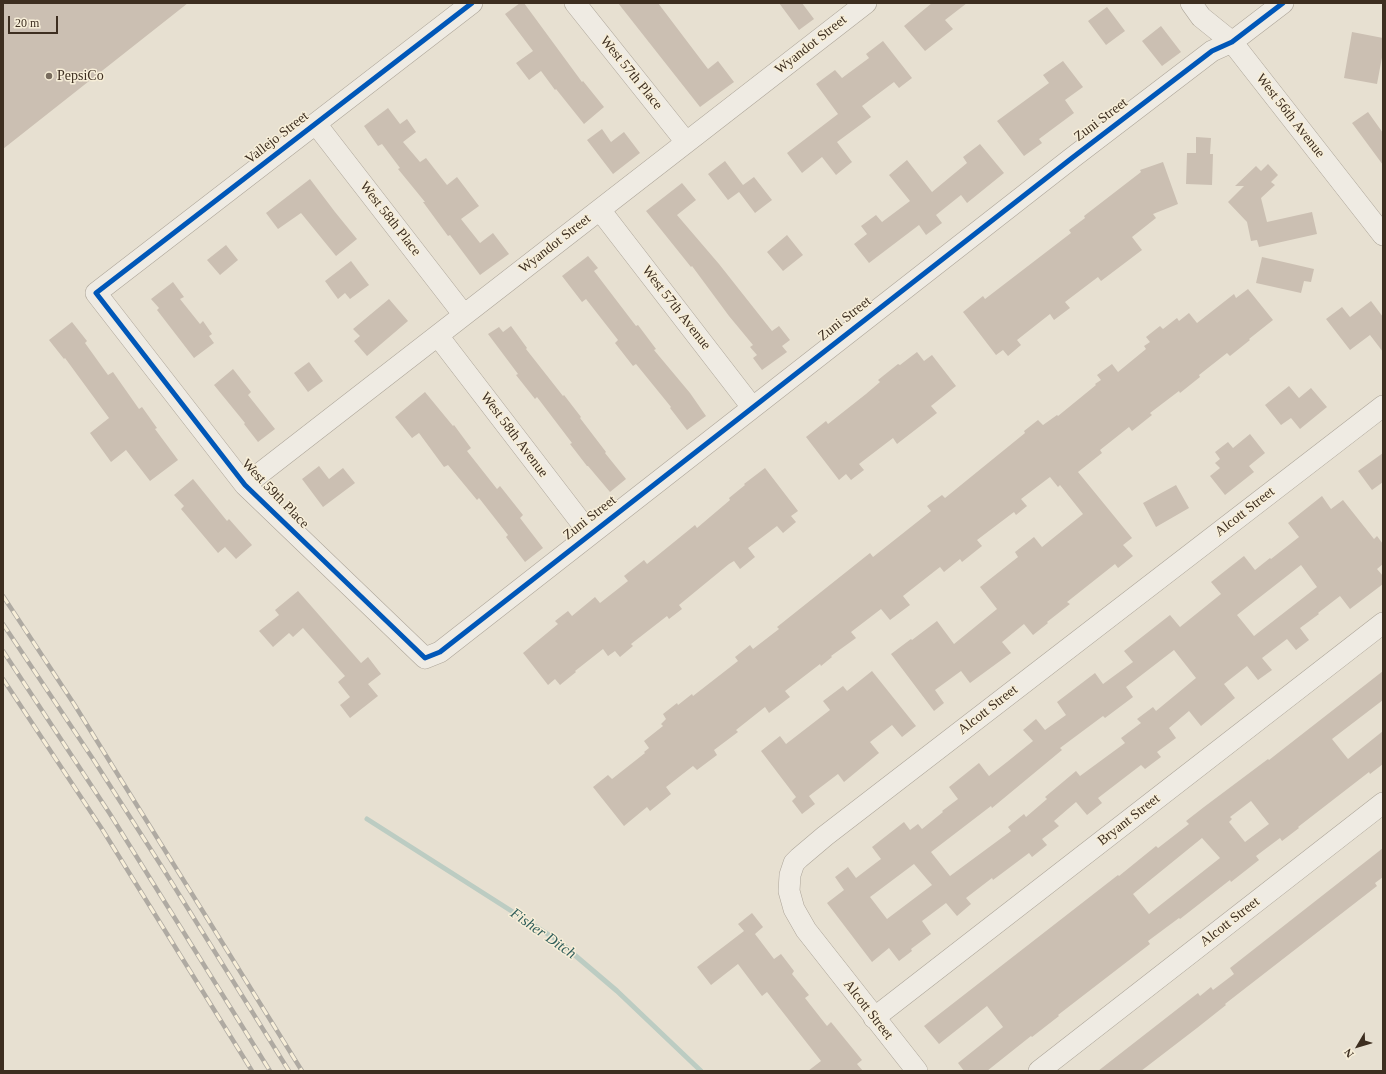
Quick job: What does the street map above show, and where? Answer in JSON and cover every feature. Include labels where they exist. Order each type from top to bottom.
[{"type":"street","name":"Vallejo Street","points":[[96,293],[472,3]]},
{"type":"street","name":"West 57th Place","points":[[575,3],[686,142]]},
{"type":"street","name":"West 56th Avenue","points":[[1191,3],[1201,17],[1232,42],[1383,235]]},
{"type":"street","name":"Zuni Street","points":[[425,658],[440,652],[1066,162],[1212,51],[1232,42],[1283,3]]},
{"type":"street","name":"Wyandot Street","points":[[245,485],[600,210],[859,5]]},
{"type":"street","name":"West 58th Place","points":[[316,124],[464,315]]},
{"type":"street","name":"West 57th Avenue","points":[[600,210],[752,407]]},
{"type":"street","name":"West 59th Place","points":[[96,293],[245,485],[425,658]]},
{"type":"street","name":"West 58th Avenue","points":[[438,336],[590,534]]},
{"type":"street","name":"Alcott Street","points":[[917,1071],[806,930],[794,909],[789,890],[790,875],[794,864],[837,826],[1383,406]]},
{"type":"street","name":"Bryant Street","points":[[874,1018],[1383,623]]},
{"type":"street","name":"Alcott Street","points":[[1039,1071],[1383,803]]},
{"type":"building","name":"PepsiCo","points":[[3,3],[188,3],[3,149]]},
{"type":"building","points":[[520,3],[524,3],[582,82],[583,81],[604,107],[584,124],[541,71],[529,80],[516,63],[533,51],[505,14]]},
{"type":"building","points":[[618,3],[658,3],[708,69],[718,61],[734,82],[700,107]]},
{"type":"building","points":[[779,3],[802,3],[814,19],[799,30]]},
{"type":"building","points":[[932,3],[967,3],[945,20],[953,29],[925,51],[904,26]]},
{"type":"building","points":[[1107,7],[1125,31],[1106,45],[1088,21]]},
{"type":"building","points":[[1161,26],[1181,52],[1162,66],[1142,41]]},
{"type":"building","points":[[1352,32],[1383,38],[1383,52],[1377,84],[1344,78]]},
{"type":"building","points":[[883,41],[912,78],[899,88],[894,82],[862,106],[871,117],[837,142],[852,162],[836,175],[822,157],[802,173],[787,153],[838,114],[816,84],[835,70],[842,78],[869,58],[866,54]]},
{"type":"building","points":[[1063,61],[1083,87],[1065,100],[1074,113],[1039,139],[1042,143],[1024,156],[997,121],[1049,83],[1043,75]]},
{"type":"building","points":[[388,108],[400,124],[407,119],[416,132],[403,142],[420,162],[426,158],[447,185],[457,177],[479,206],[461,219],[480,243],[493,233],[509,254],[480,275],[450,235],[448,236],[423,202],[425,202],[398,169],[400,168],[382,144],[378,146],[364,126]]},
{"type":"building","points":[[1368,112],[1383,133],[1383,165],[1352,123]]},
{"type":"building","points":[[602,129],[611,142],[624,132],[640,153],[613,174],[587,140]]},
{"type":"building","points":[[1196,137],[1211,138],[1210,154],[1213,154],[1212,185],[1186,184],[1187,153],[1196,153]]},
{"type":"building","points":[[980,144],[1004,173],[967,203],[961,195],[936,215],[942,223],[926,235],[919,225],[869,263],[854,244],[867,234],[861,226],[876,215],[882,222],[910,201],[889,175],[907,160],[932,192],[967,163],[963,157]]},
{"type":"building","points":[[725,161],[743,185],[754,177],[772,200],[755,213],[739,192],[728,200],[708,174]]},
{"type":"building","points":[[1163,162],[1178,204],[1153,214],[1156,218],[1132,237],[1142,250],[1101,281],[1098,277],[1065,302],[1070,308],[1054,320],[1050,314],[1017,340],[1021,345],[1008,356],[1003,350],[996,355],[963,312],[983,296],[985,299],[1071,233],[1069,230],[1085,218],[1084,216],[1141,172],[1140,170]]},
{"type":"building","points":[[1268,164],[1278,175],[1271,182],[1275,185],[1261,198],[1267,222],[1312,212],[1317,234],[1259,247],[1257,240],[1251,241],[1247,222],[1228,202],[1244,186],[1235,186],[1256,166],[1261,171]]},
{"type":"building","points":[[310,179],[357,239],[336,256],[301,213],[278,229],[266,213]]},
{"type":"building","points":[[682,183],[696,200],[677,215],[719,264],[772,331],[779,326],[790,340],[782,346],[787,352],[762,370],[753,358],[757,355],[750,347],[753,345],[729,316],[692,266],[691,267],[646,211]]},
{"type":"building","points":[[787,235],[803,255],[783,271],[767,252]]},
{"type":"building","points":[[226,245],[238,260],[220,275],[207,260]]},
{"type":"building","points":[[588,256],[598,268],[594,271],[636,326],[638,325],[656,349],[654,350],[690,393],[706,416],[687,430],[670,408],[671,407],[636,364],[633,366],[615,343],[618,340],[586,299],[582,302],[562,276]]},
{"type":"building","points":[[1262,257],[1314,269],[1311,282],[1304,281],[1301,293],[1256,283]]},
{"type":"building","points":[[351,261],[369,285],[350,299],[345,293],[338,299],[325,281]]},
{"type":"building","points":[[173,282],[184,297],[180,299],[200,324],[203,321],[212,334],[209,336],[214,343],[194,358],[157,310],[159,308],[151,299]]},
{"type":"building","points":[[1248,289],[1273,320],[1230,356],[1227,353],[1199,375],[1200,377],[1180,393],[1179,391],[1150,413],[1152,415],[1132,431],[1129,427],[1100,450],[1102,453],[1078,472],[1132,538],[1123,545],[1133,556],[1118,568],[1115,564],[1067,602],[1070,604],[1033,635],[1024,624],[1002,642],[1011,653],[970,683],[961,671],[935,690],[944,703],[934,711],[891,654],[937,621],[954,644],[997,609],[980,587],[1018,557],[1015,552],[1034,537],[1042,547],[1083,514],[1060,485],[1058,487],[1050,477],[1021,499],[1027,506],[1016,515],[1014,512],[977,540],[982,546],[962,562],[960,559],[944,572],[940,567],[903,596],[910,605],[890,620],[881,609],[851,632],[856,638],[831,656],[832,657],[821,666],[820,664],[785,691],[790,697],[769,713],[765,707],[736,730],[738,732],[714,750],[717,755],[697,770],[693,766],[666,787],[671,794],[650,811],[647,807],[624,826],[593,787],[608,775],[612,779],[645,753],[644,752],[649,748],[644,741],[663,726],[661,724],[666,719],[663,714],[692,694],[693,696],[738,661],[735,657],[750,645],[753,649],[779,629],[777,627],[870,553],[873,557],[931,511],[927,506],[942,495],[945,498],[1025,433],[1024,431],[1038,420],[1043,425],[1057,415],[1058,416],[1101,380],[1097,375],[1112,364],[1118,372],[1146,349],[1144,346],[1150,342],[1146,337],[1160,326],[1163,329],[1177,318],[1179,321],[1189,313],[1197,323],[1234,294],[1236,298]]},
{"type":"building","points":[[389,299],[408,321],[367,356],[354,341],[360,336],[353,329]]},
{"type":"building","points":[[1371,301],[1383,317],[1383,352],[1370,335],[1350,350],[1326,319],[1342,307],[1350,317]]},
{"type":"building","points":[[72,322],[87,341],[85,343],[108,375],[113,372],[139,409],[142,407],[157,428],[155,429],[178,460],[150,481],[126,450],[111,462],[90,433],[109,418],[65,358],[64,359],[49,340]]},
{"type":"building","points":[[511,326],[527,348],[526,349],[581,417],[580,418],[606,452],[605,453],[626,479],[610,492],[570,444],[572,443],[537,397],[535,399],[516,375],[518,374],[488,334],[499,327],[503,332]]},
{"type":"building","points":[[917,352],[924,361],[932,355],[956,386],[931,406],[937,413],[897,444],[893,438],[859,464],[864,470],[851,480],[846,474],[839,480],[806,437],[826,421],[828,424],[880,382],[878,380],[898,364],[900,365]]},
{"type":"building","points":[[309,362],[323,381],[308,392],[294,373]]},
{"type":"building","points":[[233,369],[251,392],[248,395],[275,429],[258,442],[244,424],[245,423],[214,385]]},
{"type":"building","points":[[1289,386],[1299,398],[1311,388],[1327,407],[1300,429],[1291,418],[1281,425],[1265,405]]},
{"type":"building","points":[[425,392],[453,426],[454,425],[471,448],[467,451],[497,489],[500,486],[523,515],[520,518],[543,548],[525,562],[506,537],[508,535],[479,498],[477,500],[448,465],[444,467],[419,433],[412,438],[395,417]]},
{"type":"building","points":[[1250,434],[1265,453],[1249,466],[1254,472],[1225,495],[1210,476],[1220,468],[1215,463],[1220,459],[1215,452],[1228,442],[1233,448]]},
{"type":"building","points":[[1383,453],[1383,482],[1372,490],[1358,471]]},
{"type":"building","points":[[319,466],[329,479],[343,468],[355,483],[323,507],[302,479]]},
{"type":"building","points":[[765,468],[798,511],[791,516],[796,522],[783,533],[777,526],[748,548],[755,557],[740,569],[734,561],[729,564],[679,605],[682,609],[669,619],[667,616],[631,644],[633,646],[620,657],[615,651],[608,656],[603,649],[560,685],[555,679],[548,685],[523,653],[558,624],[555,621],[568,611],[572,616],[595,597],[600,603],[628,581],[624,576],[644,560],[647,564],[695,525],[697,528],[730,500],[729,498],[745,485],[744,484]]},
{"type":"building","points":[[193,479],[227,521],[229,519],[252,545],[236,559],[225,547],[218,553],[181,509],[184,506],[174,495]]},
{"type":"building","points":[[1176,485],[1189,508],[1156,527],[1143,503]]},
{"type":"building","points":[[1322,496],[1331,509],[1343,500],[1374,539],[1377,536],[1383,544],[1383,564],[1377,569],[1383,576],[1383,584],[1350,609],[1340,596],[1300,628],[1309,640],[1296,650],[1287,639],[1262,658],[1272,670],[1258,680],[1247,666],[1224,684],[1235,698],[1201,726],[1189,711],[1169,728],[1176,738],[1157,752],[1161,757],[1145,769],[1141,765],[1098,798],[1102,803],[1087,815],[1076,802],[1054,821],[1059,826],[1042,839],[1047,845],[1032,857],[1029,853],[966,898],[971,904],[957,916],[946,903],[922,921],[931,934],[911,949],[912,951],[899,961],[889,948],[872,962],[827,903],[844,890],[835,877],[848,867],[856,878],[881,859],[872,847],[904,822],[910,830],[918,824],[922,829],[958,799],[949,787],[979,763],[989,776],[1007,762],[1033,741],[1023,730],[1036,719],[1045,730],[1066,715],[1057,702],[1095,673],[1103,684],[1133,662],[1124,651],[1170,615],[1180,627],[1221,594],[1211,582],[1244,556],[1255,570],[1270,558],[1271,559],[1299,537],[1288,523]],"holes":[[[1301,565],[1317,587],[1254,636],[1237,615]],[[1174,650],[1196,678],[1156,711],[1153,707],[1137,719],[1141,723],[1121,738],[1125,743],[1080,776],[1076,771],[1045,797],[1047,799],[1026,817],[1024,814],[1008,827],[1011,831],[950,876],[931,852],[991,806],[992,808],[1062,750],[1060,748],[1103,716],[1105,718],[1133,697],[1126,687]],[[914,864],[932,885],[887,919],[870,897]]]},
{"type":"building","points":[[298,591],[361,663],[368,657],[381,674],[368,684],[378,696],[350,718],[340,705],[350,697],[338,682],[345,676],[303,628],[293,637],[289,633],[273,647],[259,631],[279,615],[275,610]]},
{"type":"building","points":[[872,671],[916,726],[902,737],[892,725],[870,742],[879,753],[844,782],[838,774],[809,796],[815,804],[802,814],[792,801],[796,797],[761,751],[780,736],[786,744],[830,710],[823,701],[843,686],[847,691]]},
{"type":"building","points":[[1383,671],[1383,700],[1332,739],[1348,759],[1383,731],[1383,764],[1370,774],[1369,772],[1282,841],[1280,838],[1256,856],[1259,860],[1231,882],[1230,880],[1180,919],[1179,918],[1148,941],[1150,944],[1032,1037],[1031,1036],[987,1071],[964,1071],[958,1063],[1003,1027],[987,1006],[939,1044],[924,1026],[1156,846],[1158,848],[1189,824],[1186,821],[1204,807],[1268,759],[1269,760]],"holes":[[[1251,801],[1269,824],[1245,842],[1229,822],[1232,819],[1230,817]],[[1202,838],[1220,858],[1149,914],[1133,894]]]},
{"type":"building","points":[[1383,848],[1383,877],[1375,883],[1377,886],[1225,1004],[1226,1005],[1197,1028],[1141,1071],[1098,1071],[1198,993],[1200,996],[1211,987],[1213,990],[1234,974],[1230,968]]},
{"type":"building","points":[[752,913],[763,927],[755,934],[774,959],[781,954],[794,971],[792,974],[809,995],[805,998],[827,1026],[831,1022],[862,1060],[857,1064],[863,1071],[808,1071],[821,1061],[767,992],[762,996],[738,964],[711,985],[697,967],[744,931],[738,924]]},
{"type":"waterway","name":"Fisher Ditch","points":[[367,819],[557,940],[617,991],[701,1071]]},
{"type":"railway","points":[[3,596],[74,704],[302,1071]]},
{"type":"railway","points":[[3,624],[93,759],[289,1071]]},
{"type":"railway","points":[[3,651],[110,814],[270,1071]]},
{"type":"railway","points":[[3,679],[102,829],[252,1071]]},
{"type":"cycle path","points":[[472,3],[96,293],[245,485],[425,658],[440,652],[1072,158],[1212,51],[1232,42],[1283,3]]},
{"type":"place","name":"PepsiCo","points":[[49,76]]}]
